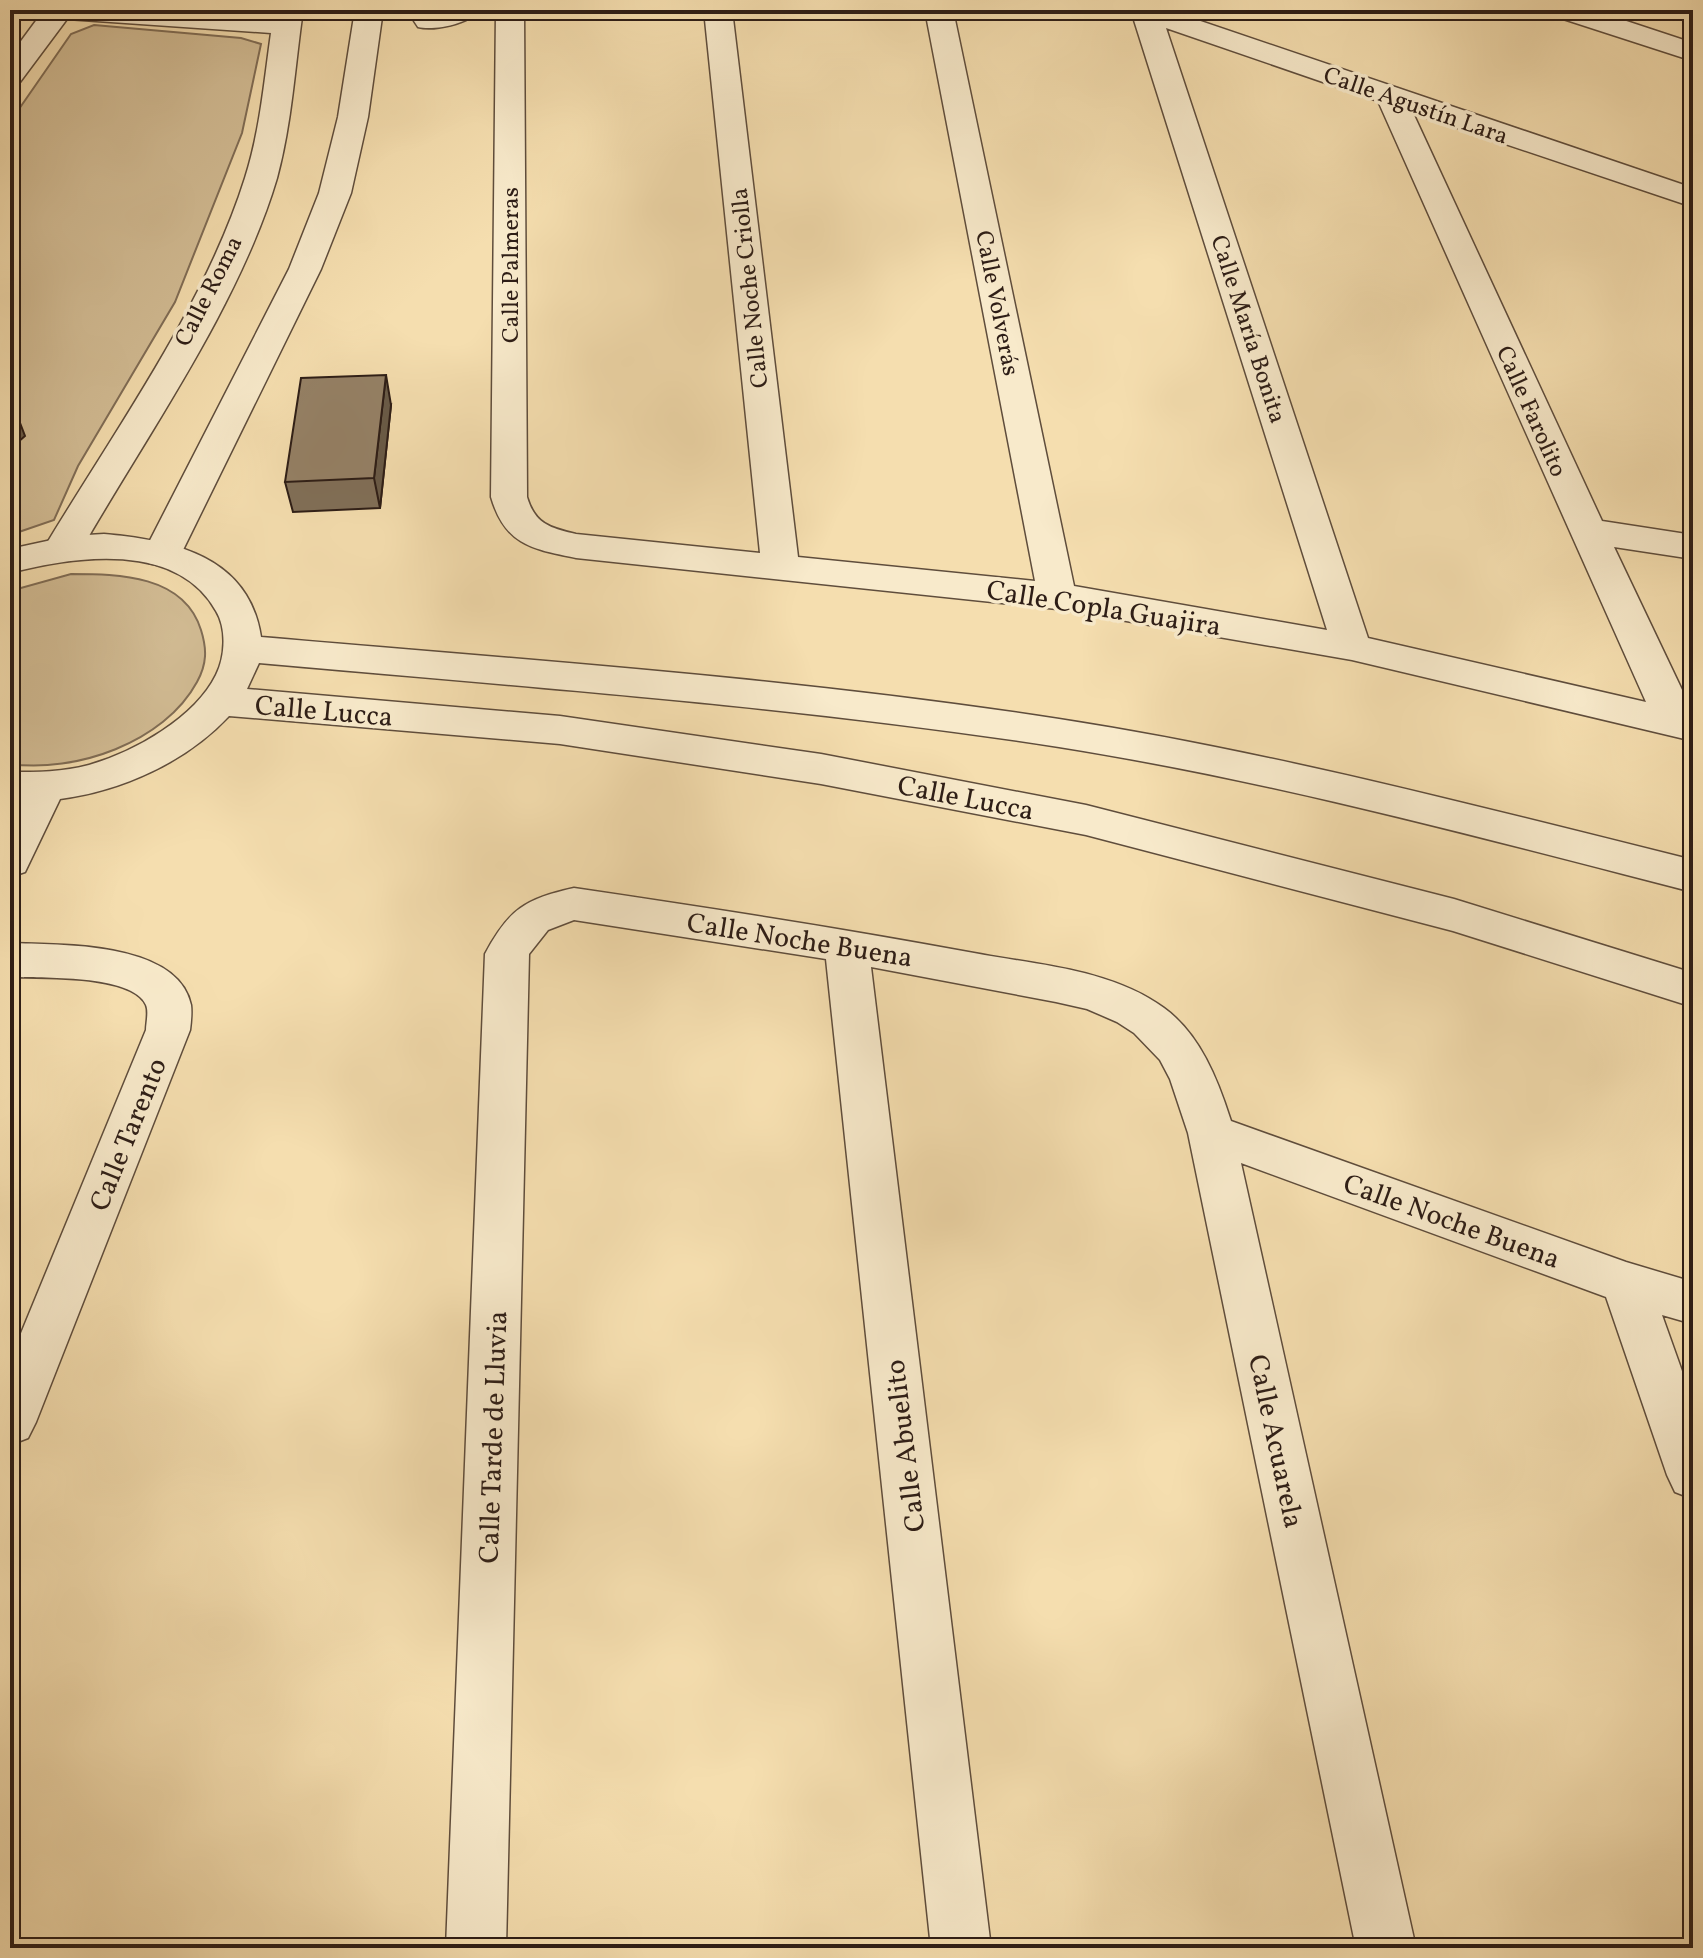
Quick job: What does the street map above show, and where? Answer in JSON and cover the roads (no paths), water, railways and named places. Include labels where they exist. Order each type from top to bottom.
[{"type":"street","points":[[10,76],[61,10],[288,18]]},
{"type":"street","points":[[162,554],[305,269],[335,193],[353,117],[369,10]]},
{"type":"street","points":[[428,21],[465,10]]},
{"type":"street","name":"Calle Palmeras","points":[[510,10],[509,497],[514,519]]},
{"type":"street","name":"Calle Noche Criolla","points":[[718,10],[780,566]]},
{"type":"street","name":"Calle Volverás","points":[[939,10],[1057,596]]},
{"type":"street","points":[[1564,10],[1693,52]]},
{"type":"street","name":"Calle Agustín Lara","points":[[1143,11],[1685,195]]},
{"type":"street","name":"Calle María Bonita","points":[[1143,11],[1352,647]]},
{"type":"street","name":"Calle Roma","points":[[63,548],[206,303],[253,200],[276,118],[288,18]]},
{"type":"street","name":"Calle Farolito","points":[[1391,97],[1586,531],[1684,725]]},
{"type":"street","points":[[1685,195],[1693,226]]},
{"type":"street","name":"Calle Copla Guajira","points":[[514,519],[534,536],[576,546],[1057,596],[1352,647],[1684,725]]},
{"type":"street","points":[[1586,531],[1693,547]]},
{"type":"street","points":[[10,561],[63,548],[97,546],[162,554],[198,569],[224,590],[239,617],[242,648],[236,674],[220,701],[190,732],[148,758],[98,777],[28,787],[10,861]]},
{"type":"street","name":"Calle Lucca","points":[[242,648],[819,701],[1061,733],[1301,777],[1693,876]]},
{"type":"street","name":"Calle Lucca","points":[[220,701],[560,730],[821,769],[1086,820],[1454,915],[1693,990]]},
{"type":"street","name":"Calle Noche Buena","points":[[520,929],[542,911],[574,904],[846,944],[1085,992]]},
{"type":"street","name":"Calle Tarde de Lluvia","points":[[476,1948],[507,954],[520,929]]},
{"type":"street","name":"Calle Abuelito","points":[[846,944],[961,1948]]},
{"type":"street","name":"Calle Tarento","points":[[10,960],[126,969],[153,982],[168,1001],[168,1030],[10,1422]]},
{"type":"street","name":"Calle Acuarela","points":[[1085,992],[1134,1011],[1178,1046],[1197,1083],[1211,1133],[1386,1948]]},
{"type":"street","name":"Calle Noche Buena","points":[[1211,1133],[1626,1283],[1693,1303]]},
{"type":"street","points":[[1626,1283],[1693,1475]]}]
